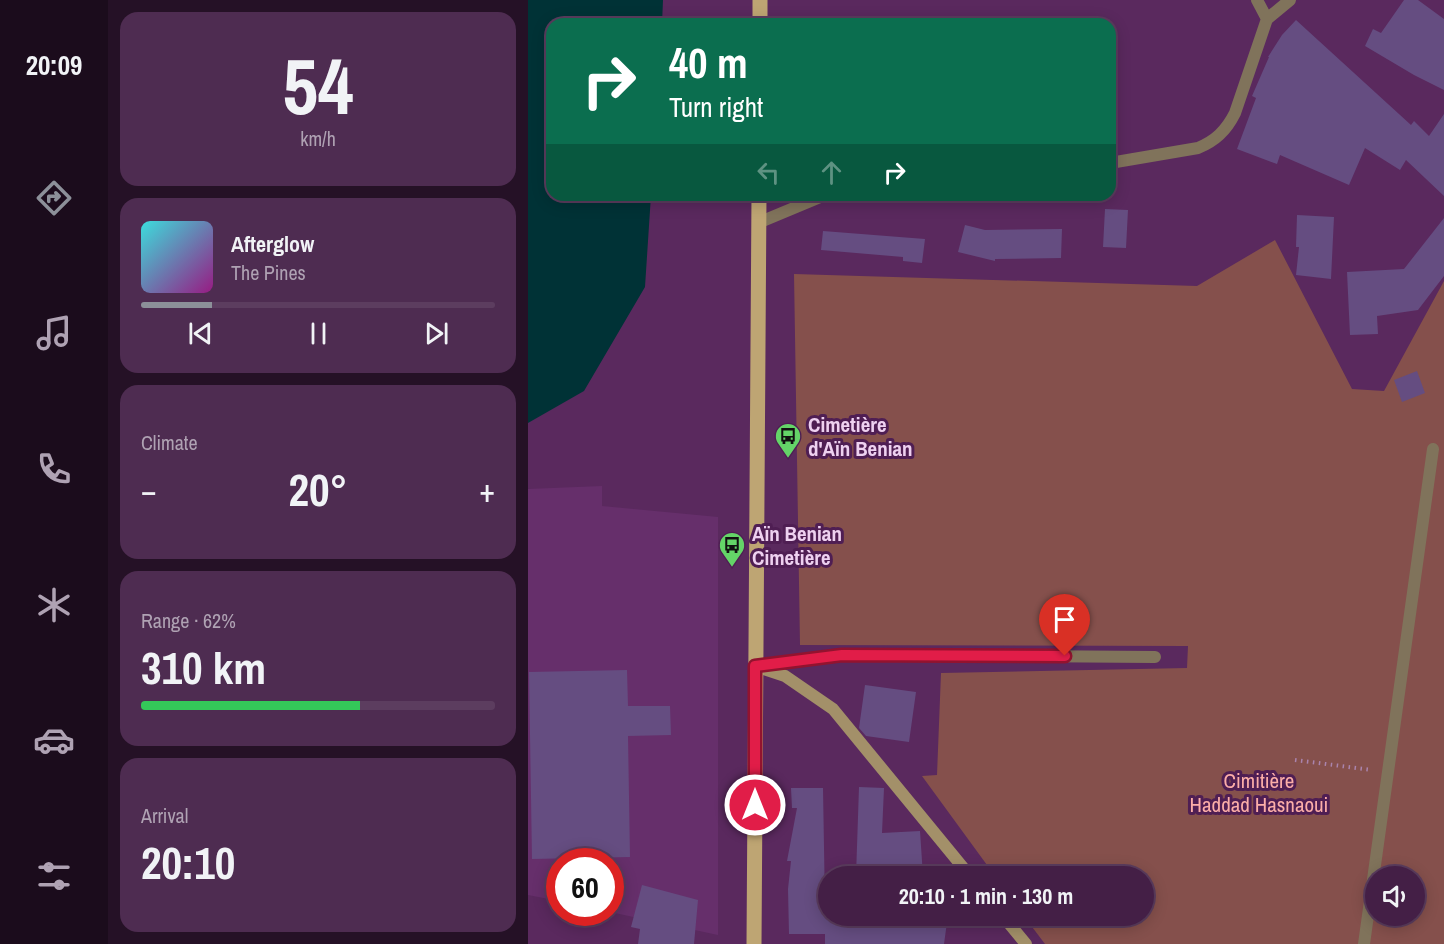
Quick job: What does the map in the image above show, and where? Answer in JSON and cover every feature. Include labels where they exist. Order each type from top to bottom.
[{"type":"main road","points":[[760,0],[760,18]]},
{"type":"main road","points":[[754,944],[759,201]]},
{"type":"street","points":[[1257,0],[1267,19]]},
{"type":"street","points":[[1116,162],[1198,148],[1210,143],[1220,135],[1229,125],[1235,113],[1267,19],[1290,0]]},
{"type":"street","points":[[758,223],[811,201]]},
{"type":"street","points":[[1364,944],[1433,449]]},
{"type":"street","points":[[755,666],[842,655],[1155,657]]},
{"type":"street","points":[[755,666],[785,676],[833,709],[962,866]]},
{"type":"street","points":[[1011,926],[1026,944]]},
{"type":"path","points":[[1296,760],[1388,772]]},
{"type":"shaded area","points":[[528,0],[663,0],[662,18],[546,18],[546,201],[651,201],[645,287],[584,391],[528,423]]},
{"type":"shaded area","points":[[602,486],[602,506],[718,517],[718,935],[624,915],[624,848],[546,848],[546,898],[528,895],[528,489]]},
{"type":"green space","name":"Cimitière Haddad Hasnaoui","points":[[1275,240],[1352,389],[1384,391],[1444,281],[1444,944],[1045,944],[1031,926],[1154,926],[1154,866],[988,866],[922,776],[937,775],[941,673],[1187,668],[1188,646],[800,645],[794,274],[1197,286]]},
{"type":"building","points":[[1404,0],[1418,0],[1444,19],[1444,90],[1365,46],[1373,29],[1381,33]]},
{"type":"building","points":[[1296,20],[1411,125],[1414,121],[1429,136],[1444,114],[1444,196],[1406,160],[1400,170],[1365,148],[1349,185],[1280,155],[1277,164],[1237,149],[1256,98],[1252,96],[1268,57],[1282,35]]},
{"type":"building","points":[[1105,209],[1128,210],[1126,248],[1103,247]]},
{"type":"building","points":[[1297,215],[1334,217],[1331,279],[1296,275],[1299,247],[1296,247]]},
{"type":"building","points":[[1444,218],[1444,276],[1418,310],[1377,316],[1378,334],[1350,335],[1347,272],[1404,269]]},
{"type":"building","points":[[965,225],[985,230],[1062,229],[1061,258],[995,259],[995,261],[958,252]]},
{"type":"building","points":[[823,231],[925,239],[922,263],[903,261],[903,257],[821,250]]},
{"type":"building","points":[[1417,371],[1425,393],[1402,402],[1394,380]]},
{"type":"building","points":[[627,670],[628,706],[670,706],[671,735],[628,736],[630,857],[624,857],[624,848],[546,848],[546,859],[532,859],[529,672]]},
{"type":"building","points":[[865,685],[916,692],[909,742],[866,736],[859,728]]},
{"type":"building","points":[[859,787],[884,788],[882,833],[920,831],[922,866],[856,866]]},
{"type":"building","points":[[791,788],[823,788],[824,866],[818,866],[818,926],[946,926],[944,944],[825,944],[825,934],[789,934],[788,889],[791,861],[787,861],[797,808],[792,808]]},
{"type":"building","points":[[642,885],[698,900],[694,944],[638,944],[640,929],[631,927]]},
{"type":"place","name":"Cimetière d'Aïn Benian","points":[[788,459]]},
{"type":"place","name":"Aïn Benian Cimetière","points":[[732,568]]},
{"type":"route","points":[[755,805],[755,666],[842,655],[1065,656]]}]
